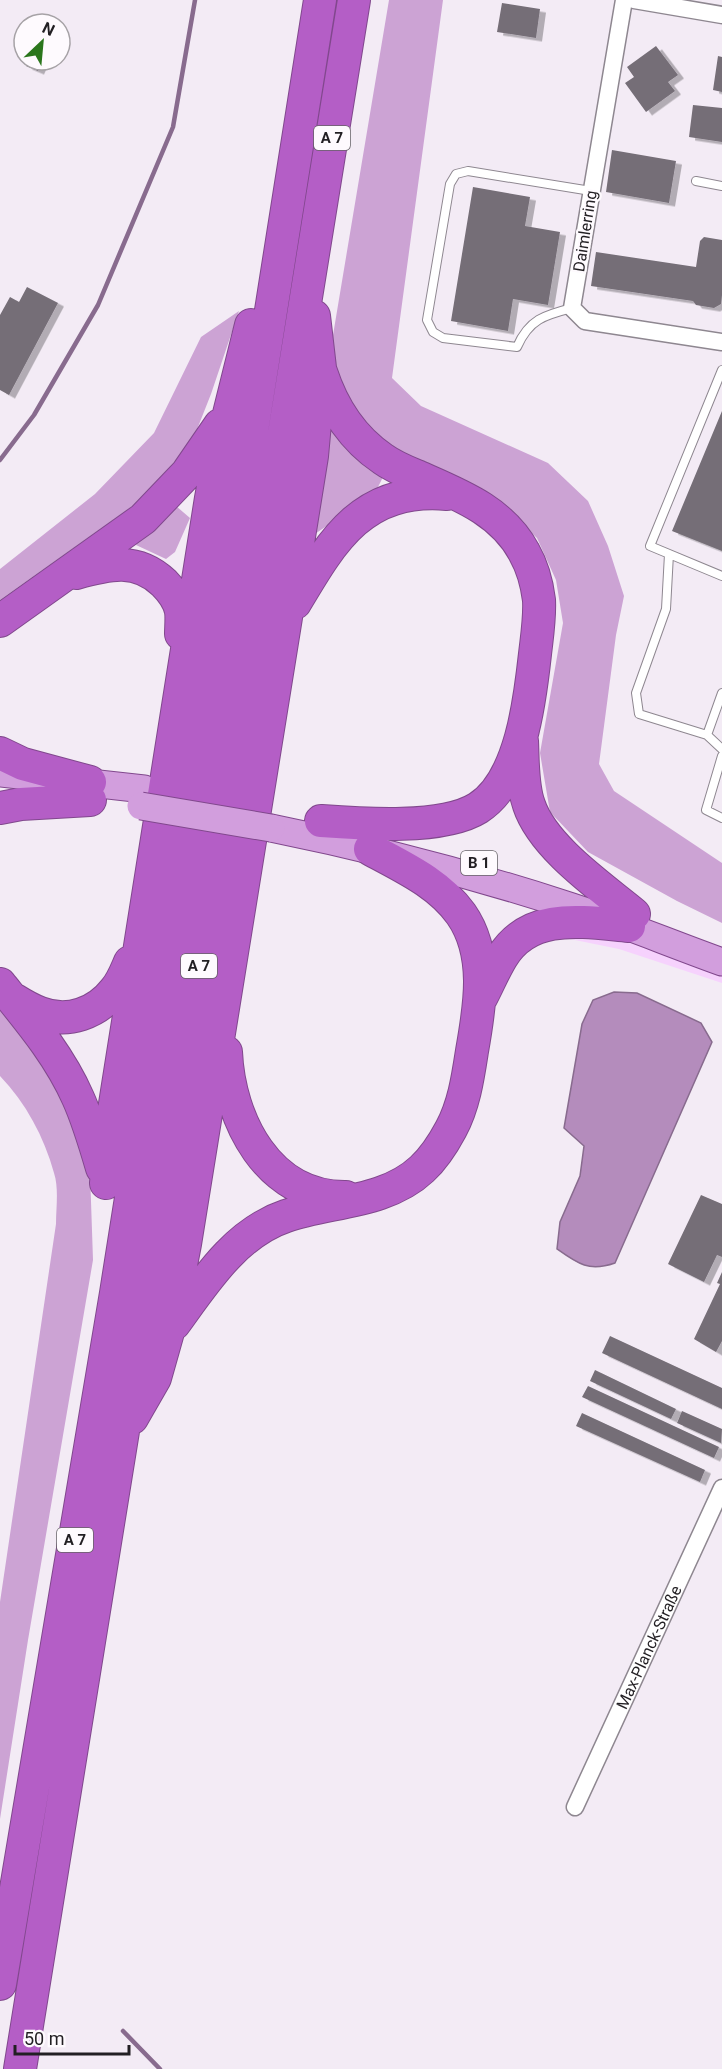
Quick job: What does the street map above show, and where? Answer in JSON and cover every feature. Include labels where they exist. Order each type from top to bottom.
[{"type":"highway","name":"A 7","points":[[0,1984],[116,1293],[320,0]]},
{"type":"highway","name":"A 7","points":[[20,2069],[354,0]]},
{"type":"highway","points":[[106,1184],[112,1123],[139,944],[211,498],[229,412],[253,317],[279,265]]},
{"type":"highway","points":[[310,276],[320,368],[336,410],[369,448],[398,468],[461,496],[490,512],[510,530],[524,552],[533,573],[538,599],[539,628],[532,686],[522,737],[502,783],[478,808],[452,817],[415,823],[373,825],[321,821]]},
{"type":"highway","points":[[122,1435],[155,1378],[168,1332],[187,1233],[312,456],[320,368]]},
{"type":"highway","points":[[0,621],[143,519],[187,473],[229,412]]},
{"type":"highway","points":[[286,617],[316,567],[335,541],[356,520],[376,505],[411,494],[436,493],[461,496]]},
{"type":"highway","points":[[61,578],[95,568],[116,565],[133,565],[152,572],[170,589],[181,609],[183,673]]},
{"type":"highway","points":[[522,737],[528,804],[539,828],[557,849],[631,920]]},
{"type":"highway","points":[[0,753],[90,791]]},
{"type":"highway","points":[[0,808],[90,791]]},
{"type":"highway","points":[[168,1332],[209,1275],[236,1246],[259,1229],[285,1216],[383,1192],[405,1182],[422,1170],[439,1150],[452,1128],[467,1079],[481,999],[474,939],[462,915],[439,890],[410,870],[370,849]]},
{"type":"highway","points":[[481,999],[503,955],[517,939],[539,927],[567,921],[631,920]]},
{"type":"highway","points":[[6,991],[42,1014],[64,1018],[82,1015],[101,1005],[116,989],[139,944]]},
{"type":"highway","points":[[6,991],[62,1066],[78,1096],[92,1133],[106,1184],[116,1293]]},
{"type":"highway","points":[[224,1005],[227,1067],[233,1099],[240,1119],[259,1153],[273,1168],[305,1189],[324,1195],[365,1197]]},
{"type":"main road","name":"B 1","points":[[0,774],[90,791],[273,820],[370,849],[631,920],[722,948]]},
{"type":"main road","name":"B 1","points":[[0,792],[90,791]]},
{"type":"main road","name":"B 1","points":[[273,820],[321,821],[505,870],[631,920],[722,962]]},
{"type":"street","name":"Daimlerring","points":[[572,308],[624,0]]},
{"type":"street","points":[[633,0],[722,15]]},
{"type":"street","points":[[572,308],[585,321],[722,342]]},
{"type":"street","name":"Max-Planck-Straße","points":[[575,1807],[718,1506],[722,1488]]},
{"type":"lane","points":[[572,308],[537,319],[517,347],[443,338],[433,332],[427,320],[450,184],[456,174],[468,171],[591,191]]},
{"type":"lane","points":[[696,181],[722,186]]},
{"type":"lane","points":[[722,370],[650,546],[722,576]]},
{"type":"lane","points":[[669,554],[666,609],[636,693],[639,714],[707,735],[722,749]]},
{"type":"lane","points":[[707,735],[722,693]]},
{"type":"lane","points":[[722,756],[706,810],[722,818]]},
{"type":"shaded area","points":[[389,0],[443,0],[392,378],[421,406],[548,463],[588,501],[608,546],[624,596],[616,635],[599,764],[614,791],[722,863],[722,923],[588,852],[550,812],[540,753],[563,623],[556,580],[537,538],[490,494],[404,457],[369,433],[344,405],[329,359]]},
{"type":"shaded area","points":[[239,311],[196,432],[176,460],[137,503],[0,600],[0,569],[95,494],[154,433],[201,337]]},
{"type":"shaded area","points":[[327,404],[383,477],[375,493],[309,538]]},
{"type":"shaded area","points":[[176,506],[190,518],[175,552],[166,559],[136,545],[152,523]]},
{"type":"shaded area","points":[[606,932],[722,969],[722,983],[619,949],[560,937]]},
{"type":"shaded area","points":[[614,992],[637,993],[701,1023],[712,1042],[615,1263],[598,1267],[584,1265],[557,1249],[560,1222],[580,1176],[584,1146],[564,1128],[582,1024],[593,1000]]},
{"type":"shaded area","points":[[0,1000],[52,1074],[74,1119],[90,1172],[93,1260],[0,1819],[0,1602],[56,1224],[57,1198],[54,1173],[45,1146],[26,1109],[0,1076]]},
{"type":"building","points":[[502,3],[540,9],[536,38],[497,32]]},
{"type":"building","points":[[656,46],[678,75],[668,82],[675,91],[646,112],[625,83],[634,77],[627,67]]},
{"type":"building","points":[[718,56],[722,57],[722,92],[713,90]]},
{"type":"building","points":[[693,105],[722,108],[722,142],[689,137]]},
{"type":"building","points":[[612,150],[676,161],[669,203],[606,192]]},
{"type":"building","points":[[473,187],[530,197],[525,226],[560,232],[548,305],[513,299],[508,331],[451,321]]},
{"type":"building","points":[[704,237],[722,240],[721,304],[714,308],[696,305],[693,301],[591,286],[596,252],[696,267],[700,241]]},
{"type":"building","points":[[27,287],[58,303],[9,395],[0,390],[0,315],[10,297],[19,302]]},
{"type":"building","points":[[722,411],[722,551],[672,531]]},
{"type":"building","points":[[701,1195],[722,1204],[722,1257],[717,1255],[704,1282],[668,1264]]},
{"type":"building","points":[[722,1272],[722,1341],[716,1352],[694,1339],[720,1284],[717,1283]]},
{"type":"building","points":[[610,1336],[722,1388],[722,1409],[602,1353]]},
{"type":"building","points":[[595,1370],[676,1409],[671,1419],[590,1381]]},
{"type":"building","points":[[588,1386],[719,1447],[714,1458],[582,1397]]},
{"type":"building","points":[[682,1411],[722,1429],[721,1443],[677,1423]]},
{"type":"building","points":[[582,1413],[705,1470],[700,1482],[576,1426]]},
{"type":"waterway","points":[[0,460],[34,415],[98,305],[173,127],[195,0]]},
{"type":"waterway","points":[[123,2031],[160,2069]]}]
